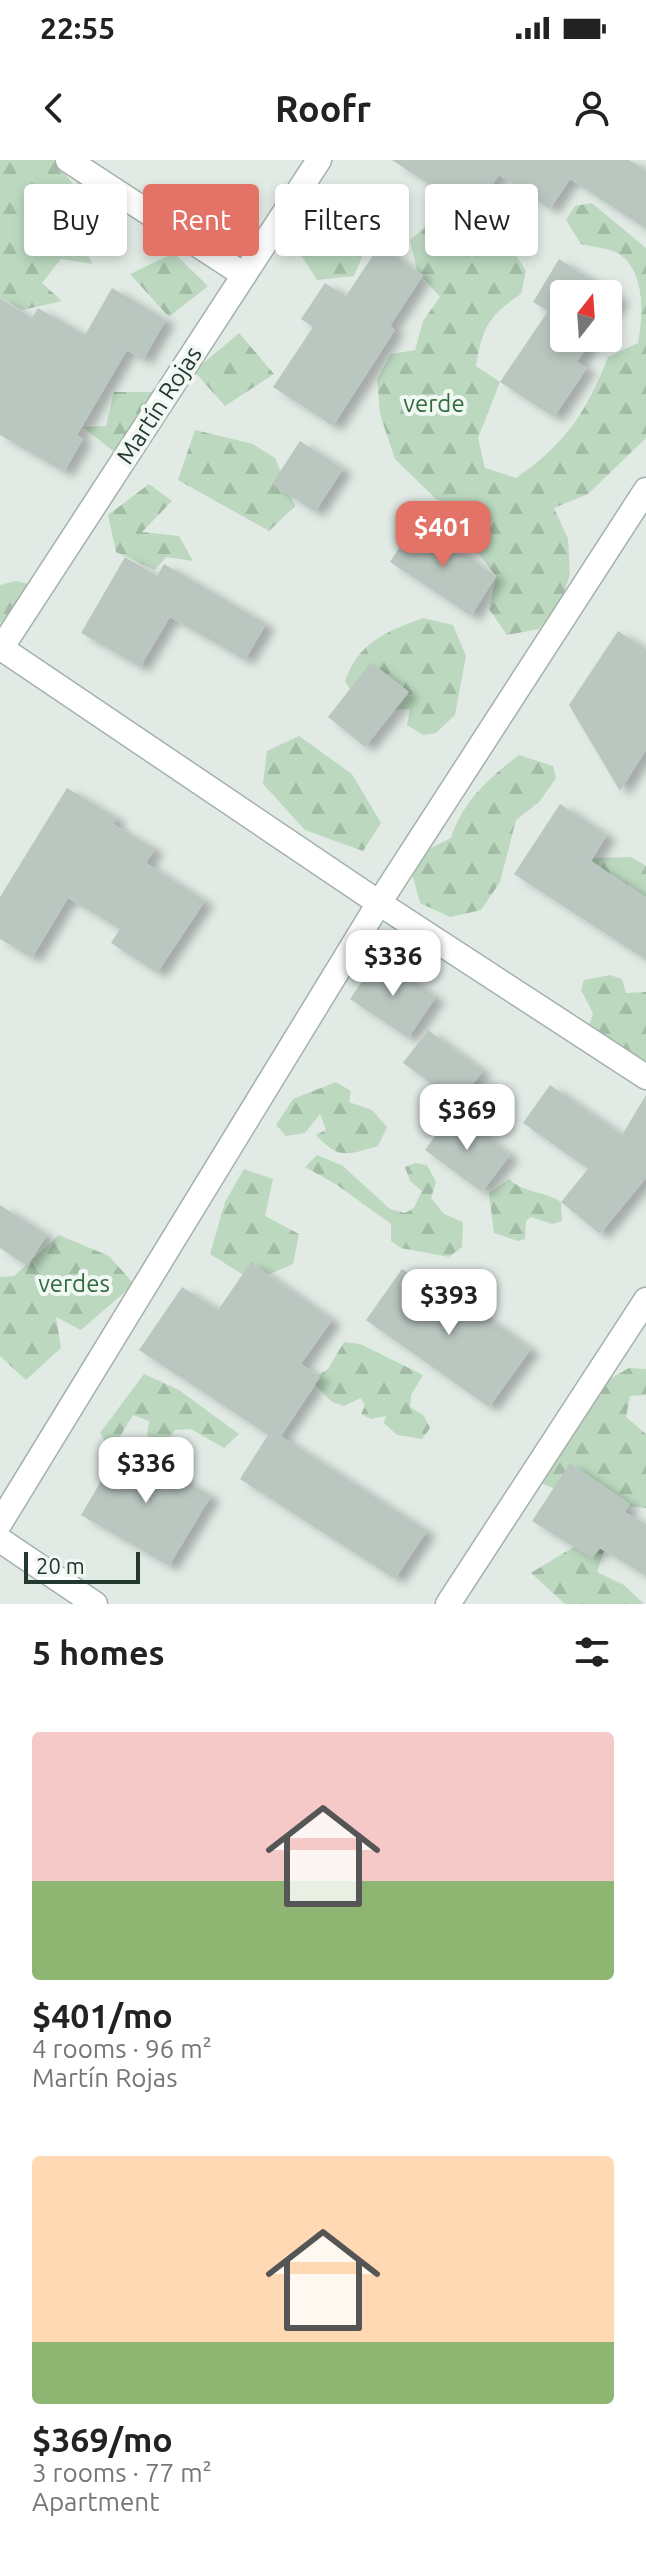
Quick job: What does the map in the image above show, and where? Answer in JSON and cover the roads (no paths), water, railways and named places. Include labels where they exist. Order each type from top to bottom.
[{"type":"street","points":[[68,160],[244,275]]},
{"type":"street","name":"Martín Rojas","points":[[1,649],[319,160]]},
{"type":"street","points":[[0,1523],[379,903],[646,490]]},
{"type":"street","points":[[1,649],[379,903],[646,1077]]},
{"type":"street","points":[[448,1604],[646,1300]]},
{"type":"street","points":[[0,1540],[95,1604]]},
{"type":"park label","name":"verde","points":[[434,403]]},
{"type":"park label","name":"verdes","points":[[74,1283]]}]
